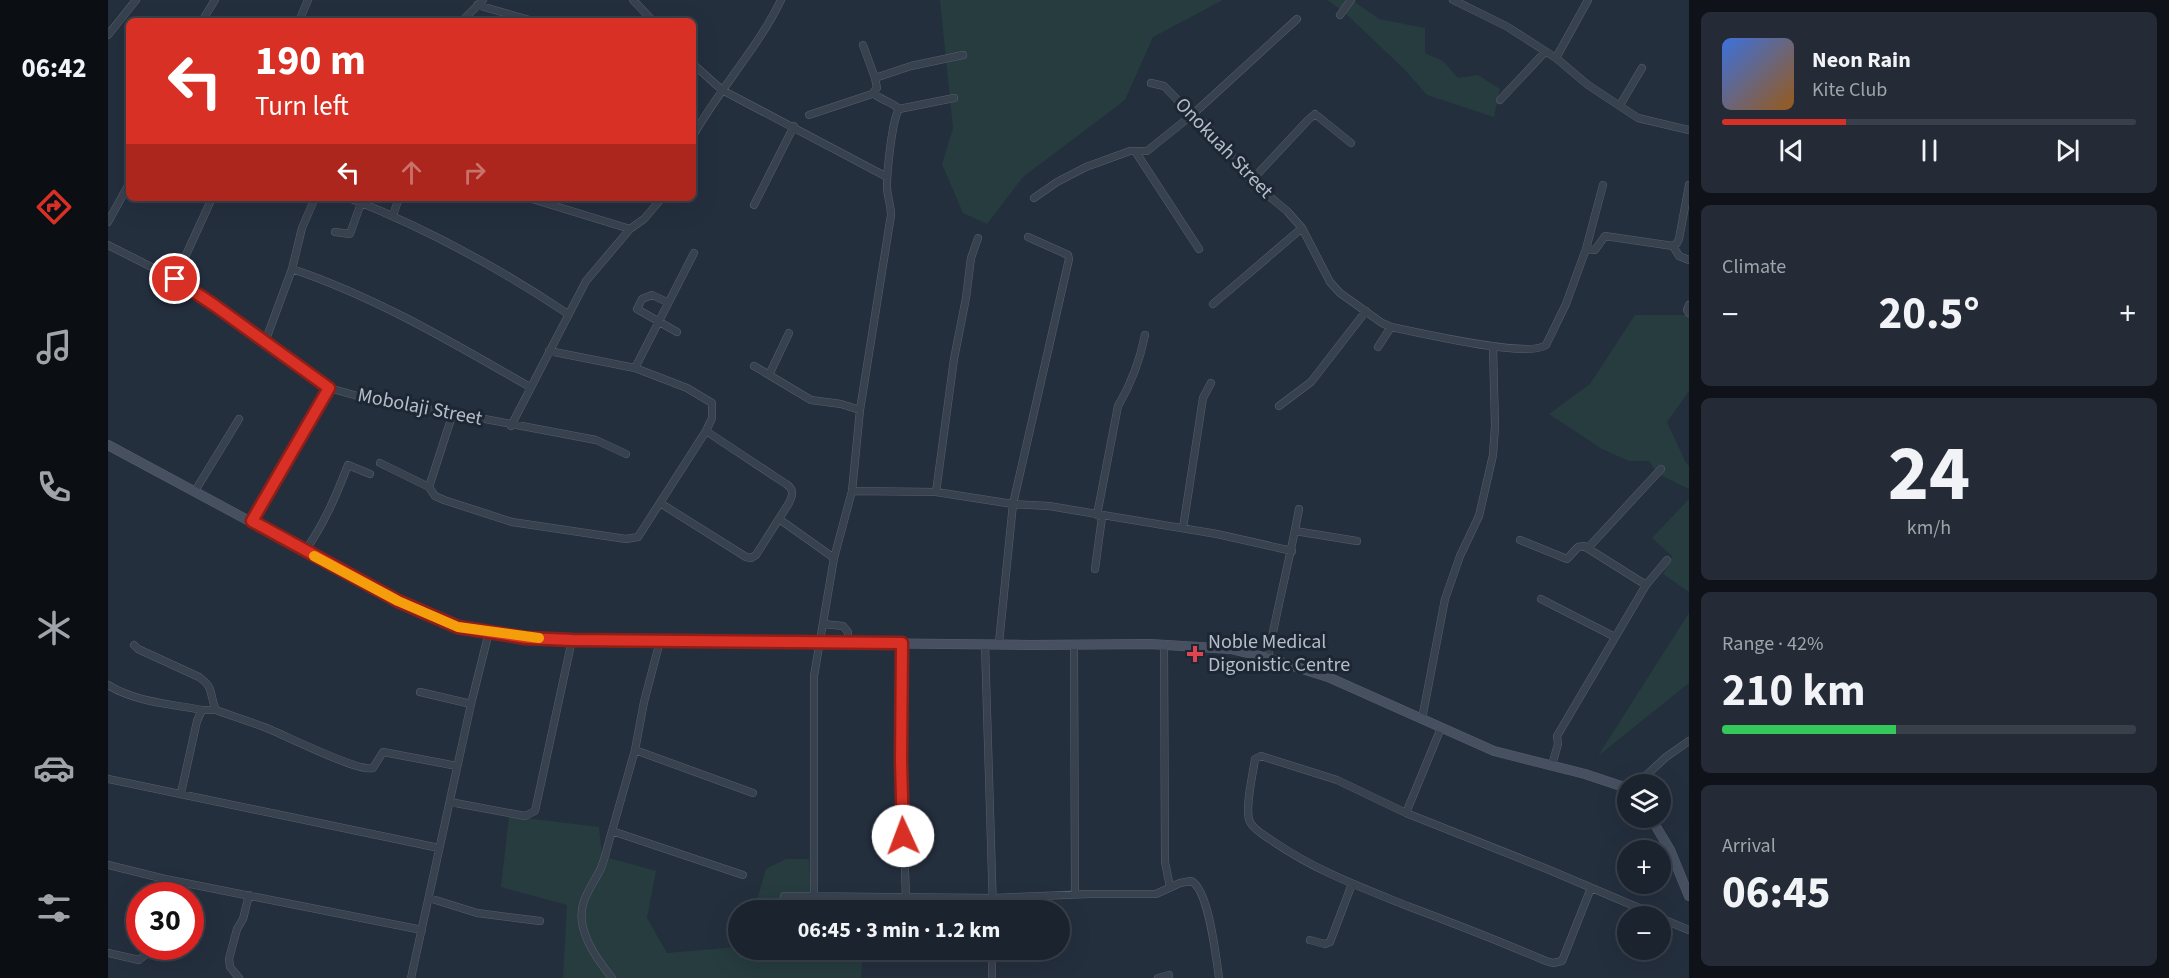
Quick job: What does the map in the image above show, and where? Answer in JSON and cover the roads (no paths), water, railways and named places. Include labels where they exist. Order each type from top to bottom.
[{"type":"street","points":[[108,36],[136,0]]},
{"type":"street","points":[[204,18],[215,0]]},
{"type":"street","points":[[300,18],[308,0]]},
{"type":"street","points":[[633,0],[650,18]]},
{"type":"street","points":[[696,131],[781,0]]},
{"type":"street","points":[[1340,15],[1351,0]]},
{"type":"street","points":[[1453,0],[1506,26],[1556,58],[1588,85],[1638,118],[1689,130]]},
{"type":"street","points":[[1556,58],[1588,0]]},
{"type":"street","points":[[465,18],[480,3],[524,18]]},
{"type":"street","points":[[1034,198],[1057,182],[1086,167],[1135,151],[1147,151],[1192,114],[1297,19]]},
{"type":"street","points":[[809,115],[873,93],[877,88],[863,45]]},
{"type":"street","points":[[1500,100],[1545,52]]},
{"type":"street","points":[[875,78],[911,66],[963,55]]},
{"type":"street","points":[[696,67],[722,90],[888,177]]},
{"type":"street","points":[[1620,105],[1641,68]]},
{"type":"street","name":"Onokuah Street","points":[[1151,83],[1164,86],[1192,114],[1206,124],[1251,181],[1287,210],[1302,228],[1330,282],[1340,293],[1391,327],[1527,350],[1538,350],[1546,345],[1566,304],[1586,249],[1603,185]]},
{"type":"street","points":[[873,93],[899,109]]},
{"type":"street","points":[[899,109],[954,98]]},
{"type":"street","points":[[814,897],[814,676],[834,558],[852,491],[860,410],[891,215],[887,190],[894,120],[899,109]]},
{"type":"street","points":[[1251,181],[1315,114],[1351,143]]},
{"type":"street","points":[[754,205],[794,126]]},
{"type":"street","points":[[1135,151],[1199,249]]},
{"type":"street","points":[[1673,246],[1679,238],[1689,185]]},
{"type":"street","points":[[108,222],[126,189]]},
{"type":"street","points":[[175,279],[211,201]]},
{"type":"street","points":[[265,342],[292,269],[302,228],[314,201]]},
{"type":"street","points":[[356,201],[393,215],[523,284],[568,314]]},
{"type":"street","points":[[393,215],[398,201]]},
{"type":"street","points":[[539,201],[630,229]]},
{"type":"street","points":[[511,426],[586,281],[630,229],[644,219],[659,201]]},
{"type":"street","points":[[335,232],[350,234],[361,203]]},
{"type":"street","points":[[1213,304],[1302,228]]},
{"type":"street","points":[[1586,249],[1595,250],[1605,236],[1615,236],[1673,246],[1679,256],[1689,260]]},
{"type":"street","points":[[999,643],[1013,504],[1069,259],[1068,255],[1028,237]]},
{"type":"street","points":[[936,492],[954,359],[963,320],[971,258],[978,238]]},
{"type":"street","name":"Mobolaji Street","points":[[108,245],[175,279],[329,388],[383,403],[453,413],[511,426],[596,440],[626,454]]},
{"type":"street","points":[[635,368],[694,253]]},
{"type":"street","points":[[292,269],[326,280],[432,331],[530,387]]},
{"type":"street","points":[[667,302],[652,295],[642,299],[637,309],[677,332]]},
{"type":"street","points":[[1689,305],[1687,312],[1689,313]]},
{"type":"street","points":[[1279,406],[1311,382],[1366,311]]},
{"type":"street","points":[[1378,347],[1391,327]]},
{"type":"street","points":[[769,375],[789,333]]},
{"type":"street","points":[[1097,515],[1118,406],[1127,391],[1141,356],[1145,335]]},
{"type":"street","points":[[1422,719],[1445,599],[1460,556],[1479,516],[1493,455],[1495,426],[1493,346]]},
{"type":"street","points":[[380,463],[429,487],[435,496],[512,522],[626,539],[638,537],[706,431],[713,409],[710,401],[687,388],[635,368],[549,351]]},
{"type":"street","points":[[754,366],[812,400],[841,404],[860,410]]},
{"type":"street","points":[[1183,528],[1203,398],[1211,383]]},
{"type":"street","points":[[252,521],[329,388]]},
{"type":"street","points":[[429,487],[453,413]]},
{"type":"street","points":[[195,491],[239,419]]},
{"type":"street","points":[[660,503],[749,558],[756,555],[779,519],[793,495],[790,486],[706,431]]},
{"type":"street","points":[[108,445],[398,601],[458,627],[526,638],[572,640],[1164,644],[1231,650],[1268,658],[1328,677],[1494,751],[1585,774],[1617,785]]},
{"type":"street","points":[[305,551],[327,517],[348,465],[370,474]]},
{"type":"street","points":[[1588,548],[1661,469]]},
{"type":"street","points":[[852,491],[936,492],[1013,504],[1048,506],[1183,528],[1292,551]]},
{"type":"street","points":[[1268,658],[1299,509]]},
{"type":"street","points":[[1095,569],[1102,517],[1097,515]]},
{"type":"street","points":[[779,519],[834,558]]},
{"type":"street","points":[[1295,531],[1357,541]]},
{"type":"street","points":[[1520,540],[1567,559],[1578,547],[1588,548],[1646,585]]},
{"type":"street","points":[[1552,765],[1558,744],[1557,736],[1646,585],[1667,560]]},
{"type":"street","points":[[1541,599],[1616,637]]},
{"type":"street","points":[[823,624],[843,626],[848,632],[848,642]]},
{"type":"street","points":[[411,978],[489,632]]},
{"type":"street","points":[[450,802],[525,816],[535,810],[572,640]]},
{"type":"street","points":[[612,978],[594,954],[583,927],[581,913],[583,903],[602,865],[612,831],[660,641]]},
{"type":"street","points":[[902,643],[901,761],[906,898]]},
{"type":"street","points":[[985,644],[993,898]]},
{"type":"street","points":[[1164,644],[1165,862],[1170,887]]},
{"type":"street","points":[[134,645],[207,683],[212,691],[212,702],[216,710]]},
{"type":"street","points":[[1074,645],[1075,894]]},
{"type":"street","points":[[108,685],[118,691],[147,700],[202,710],[216,710],[368,770],[373,768],[383,752],[457,766]]},
{"type":"street","points":[[420,692],[471,704]]},
{"type":"street","points":[[181,793],[193,737],[202,710]]},
{"type":"street","points":[[1406,813],[1441,728]]},
{"type":"street","points":[[1647,774],[1689,741]]},
{"type":"street","points":[[634,750],[753,793]]},
{"type":"street","points":[[1591,888],[1565,956],[1562,961],[1553,963],[1315,868],[1255,829],[1250,823],[1248,809],[1256,757],[1261,756],[1337,780],[1406,813],[1591,888],[1633,906]]},
{"type":"street","points":[[108,778],[439,848]]},
{"type":"street","points":[[1657,828],[1670,850],[1689,896]]},
{"type":"street","points":[[612,831],[743,875]]},
{"type":"street","points":[[108,865],[165,879],[422,930]]},
{"type":"street","points":[[784,896],[993,898],[1075,894],[1156,894],[1191,881],[1197,885],[1206,907],[1220,978]]},
{"type":"street","points":[[1310,940],[1325,944],[1330,942],[1352,884]]},
{"type":"street","points":[[239,978],[230,967],[229,959],[249,895]]},
{"type":"street","points":[[429,898],[477,913],[540,921]]},
{"type":"street","points":[[1671,922],[1689,930]]},
{"type":"street","points":[[108,953],[126,957]]},
{"type":"street","points":[[992,960],[992,978]]},
{"type":"street","points":[[1158,978],[1169,975]]},
{"type":"place","name":"Noble Medical Digonistic Centre","points":[[1195,654]]}]
